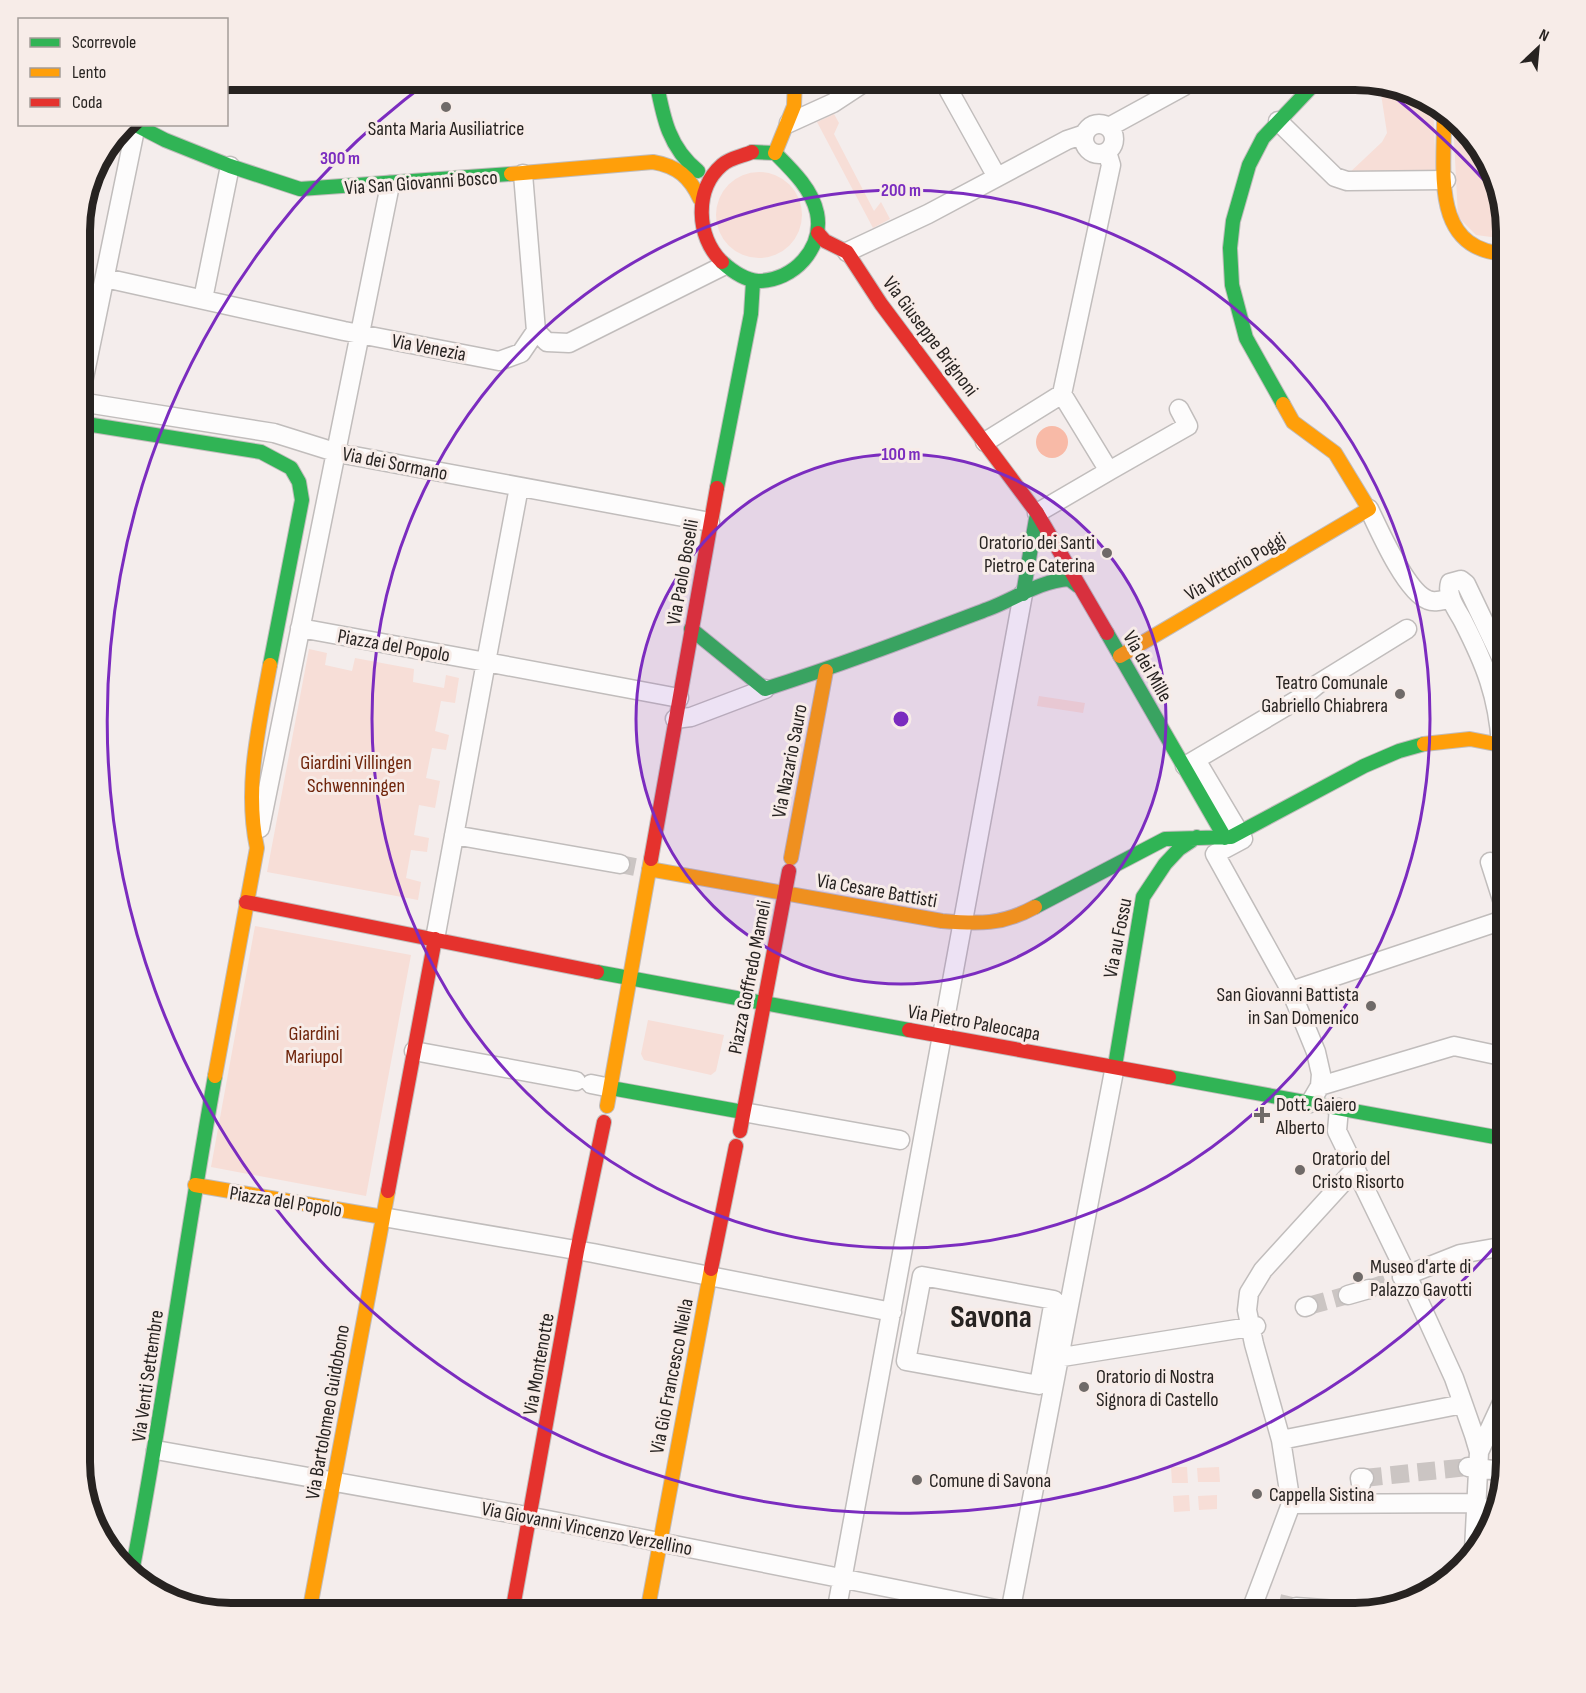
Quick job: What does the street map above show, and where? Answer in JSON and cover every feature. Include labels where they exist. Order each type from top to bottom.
[{"type":"street","points":[[653,162],[662,148],[665,130],[658,90]]},
{"type":"street","points":[[775,153],[789,123],[794,106],[795,90]]},
{"type":"street","points":[[789,123],[833,103],[853,90]]},
{"type":"street","points":[[949,90],[997,177]]},
{"type":"street","points":[[818,233],[825,241],[847,252],[928,214],[1068,140],[1085,134],[1095,124],[1109,127],[1177,90]]},
{"type":"street","points":[[1308,90],[1263,138],[1249,165],[1239,195],[1230,248],[1232,285],[1246,338],[1293,422],[1335,453],[1415,590],[1427,600],[1438,601],[1451,598]]},
{"type":"street","points":[[1278,121],[1335,177],[1347,181],[1446,180]]},
{"type":"street","points":[[1444,122],[1449,215],[1455,231],[1465,241],[1480,249],[1496,252]]},
{"type":"street","name":"Via San Giovanni Bosco","points":[[137,126],[230,166],[300,189],[390,185],[653,162],[675,166],[686,174],[700,199]]},
{"type":"street","points":[[1085,134],[1084,140],[1090,151],[1095,154],[1107,152],[1115,140],[1109,127]]},
{"type":"street","name":"Via San Giovanni Bosco","points":[[90,349],[134,128]]},
{"type":"street","points":[[665,130],[682,157],[708,177]]},
{"type":"street","points":[[1107,152],[1111,165],[1062,394],[1109,471]]},
{"type":"street","points":[[775,153],[799,176],[815,208],[818,233],[809,255],[793,270],[772,281],[753,282],[736,277],[723,266],[705,230],[700,199],[708,177],[727,159],[740,154],[775,153]]},
{"type":"street","points":[[202,299],[230,166]]},
{"type":"street","points":[[523,174],[536,331],[547,342],[569,344],[723,266]]},
{"type":"street","points":[[195,1185],[246,902],[390,185]]},
{"type":"street","name":"Via Giuseppe Brignoni","points":[[847,252],[881,304],[1036,513]]},
{"type":"street","name":"Via Venezia","points":[[105,278],[360,334],[500,361],[521,353],[536,331]]},
{"type":"street","name":"Via Paolo Boselli","points":[[635,867],[675,720],[710,522],[751,314],[753,282]]},
{"type":"street","points":[[985,442],[1062,394]]},
{"type":"street","name":"Via dei Sormano","points":[[90,404],[274,433],[338,453],[710,522]]},
{"type":"street","points":[[838,1603],[964,924],[1036,513],[1188,426],[1179,409]]},
{"type":"street","points":[[90,425],[242,448],[280,459],[293,469],[302,485],[302,500],[251,775],[251,820],[257,848]]},
{"type":"street","points":[[519,487],[383,1217],[577,1251],[892,1312]]},
{"type":"street","name":"Via Vittorio Poggi","points":[[1120,656],[1369,509]]},
{"type":"street","name":"Via dei Mille","points":[[1036,513],[1120,656],[1190,763]]},
{"type":"street","points":[[675,720],[691,717],[765,689],[826,671],[1062,579],[1069,579],[1078,586]]},
{"type":"street","points":[[1496,647],[1466,584],[1456,579],[1450,583],[1448,589],[1490,677],[1496,700]]},
{"type":"street","name":"Piazza del Popolo","points":[[300,628],[679,698]]},
{"type":"street","points":[[691,629],[765,689]]},
{"type":"street","points":[[1310,1103],[1320,1086],[1321,1074],[1316,1052],[1291,992],[1215,854],[1243,840],[1232,835],[1190,763],[1302,697],[1318,684],[1407,629]]},
{"type":"street","name":"Via Nazario Sauro","points":[[784,894],[826,671]]},
{"type":"street","points":[[1232,835],[1349,775],[1415,745],[1441,739],[1469,739],[1496,744]]},
{"type":"street","points":[[454,835],[635,867],[629,978],[609,1097]]},
{"type":"street","name":"Via Cesare Battisti","points":[[784,894],[964,924],[1013,919],[1166,839],[1232,835]]},
{"type":"street","name":"Via au Fossu","points":[[1115,1066],[1143,897],[1170,858],[1197,837]]},
{"type":"street","points":[[1490,862],[1496,886]]},
{"type":"street","name":"Piazza Goffredo Mameli","points":[[635,867],[784,894],[743,1112]]},
{"type":"street","points":[[246,902],[435,939]]},
{"type":"street","points":[[1291,992],[1496,920]]},
{"type":"street","name":"Via Pietro Paleocapa","points":[[435,939],[764,1005],[1115,1066],[1496,1137]]},
{"type":"street","points":[[1320,1086],[1454,1046],[1496,1055]]},
{"type":"street","points":[[414,1051],[584,1083],[609,1097],[743,1112],[900,1140]]},
{"type":"street","points":[[1014,1603],[1051,1359],[1115,1066]]},
{"type":"street","points":[[1340,1108],[1337,1131],[1360,1176],[1463,1404],[1475,1462],[1478,1503],[1475,1536]]},
{"type":"street","points":[[740,1131],[743,1112]]},
{"type":"street","name":"Via Montenotte","points":[[514,1603],[577,1251],[604,1122]]},
{"type":"street","name":"Via Gio Francesco Niella","points":[[649,1603],[709,1278],[736,1146]]},
{"type":"street","points":[[1254,1603],[1291,1504],[1281,1440],[1247,1300],[1252,1284],[1338,1191],[1360,1176]]},
{"type":"street","name":"Piazza del Popolo","points":[[195,1185],[383,1217]]},
{"type":"street","name":"Via Venti Settembre","points":[[134,1564],[156,1450],[195,1185]]},
{"type":"street","name":"Via Bartolomeo Guidobono","points":[[311,1603],[383,1217]]},
{"type":"street","points":[[1405,1276],[1460,1254],[1496,1248]]},
{"type":"street","points":[[922,1276],[1054,1300],[1051,1359],[1039,1385],[906,1361],[922,1276]]},
{"type":"street","points":[[1348,1295],[1369,1289]]},
{"type":"street","points":[[1051,1359],[1253,1326]]},
{"type":"street","points":[[1281,1440],[1463,1404]]},
{"type":"street","points":[[1475,1462],[1496,1416]]},
{"type":"street","name":"Via Giovanni Vincenzo Verzellino","points":[[156,1450],[530,1517],[821,1573],[866,1582],[943,1603]]},
{"type":"street","points":[[1475,1462],[1496,1472]]},
{"type":"street","points":[[1291,1504],[1362,1492],[1478,1503]]},
{"type":"green space","points":[[1381,94],[1401,97],[1433,114],[1436,174],[1346,176],[1382,142],[1387,133]]},
{"type":"green space","points":[[834,114],[839,123],[834,134],[874,211],[881,202],[890,219],[873,228],[817,122]]},
{"type":"green space","points":[[1454,131],[1472,152],[1489,185],[1495,212],[1496,238],[1476,235],[1458,217]]},
{"type":"green space","points":[[759,172],[775,176],[789,185],[798,199],[802,215],[798,231],[789,245],[775,254],[759,258],[743,254],[729,245],[720,231],[716,215],[720,199],[729,185],[743,176]]},
{"type":"green space","name":"Giardini Villingen Schwenningen","points":[[309,649],[327,653],[325,665],[352,671],[355,658],[414,669],[413,682],[444,688],[446,675],[459,678],[455,703],[441,701],[435,731],[449,735],[446,750],[432,748],[426,778],[440,781],[435,808],[419,805],[414,835],[429,838],[427,852],[411,850],[406,878],[421,882],[418,900],[267,872]]},
{"type":"green space","points":[[1039,696],[1085,703],[1083,713],[1037,706]]},
{"type":"green space","name":"Giardini Mariupol","points":[[255,926],[411,955],[366,1196],[211,1167]]},
{"type":"green space","points":[[648,1020],[724,1035],[716,1071],[711,1075],[644,1060],[641,1054]]},
{"type":"green space","points":[[1171,1467],[1187,1467],[1188,1483],[1172,1483]]},
{"type":"green space","points":[[1219,1467],[1220,1482],[1198,1482],[1197,1468]]},
{"type":"green space","points":[[1189,1495],[1190,1511],[1174,1512],[1173,1496]]},
{"type":"green space","points":[[1217,1495],[1217,1509],[1199,1510],[1198,1496]]},
{"type":"shaded area","points":[[1052,426],[1063,431],[1068,442],[1063,453],[1052,458],[1041,453],[1036,442],[1041,431]]},
{"type":"tunnel","points":[[620,864],[635,867]]},
{"type":"tunnel","points":[[1369,1289],[1402,1277]]},
{"type":"tunnel","points":[[1308,1306],[1348,1295]]},
{"type":"tunnel","points":[[1364,1478],[1468,1467]]},
{"type":"traffic: fast","points":[[658,90],[664,118],[673,141],[688,162],[698,171]]},
{"type":"traffic: fast","points":[[1283,404],[1246,338],[1232,285],[1230,248],[1233,221],[1249,165],[1263,138],[1309,90]]},
{"type":"traffic: fast","points":[[138,126],[165,140],[230,166],[300,189],[511,174]]},
{"type":"traffic: fast","points":[[722,262],[734,272],[748,279],[771,280],[794,269],[804,260],[816,238],[817,213],[811,196],[800,180],[775,153],[752,152]]},
{"type":"traffic: fast","points":[[717,488],[751,314],[753,282]]},
{"type":"traffic: fast","points":[[90,425],[261,452],[291,468],[299,482],[302,500],[270,665]]},
{"type":"traffic: fast","points":[[1023,594],[1037,513]]},
{"type":"traffic: fast","points":[[691,629],[765,689],[933,630],[1047,583],[1069,579],[1078,586]]},
{"type":"traffic: fast","points":[[1107,633],[1225,838]]},
{"type":"traffic: fast","points":[[1035,907],[1165,839],[1231,837],[1364,766],[1399,751],[1424,744]]},
{"type":"traffic: fast","points":[[1115,1066],[1143,897],[1165,864],[1179,849],[1197,837]]},
{"type":"traffic: fast","points":[[597,972],[909,1030]]},
{"type":"traffic: fast","points":[[133,1564],[215,1076]]},
{"type":"traffic: fast","points":[[1169,1077],[1496,1137]]},
{"type":"traffic: fast","points":[[611,1088],[743,1112]]},
{"type":"traffic: slow","points":[[775,153],[794,106],[795,90]]},
{"type":"traffic: slow","points":[[1444,122],[1446,203],[1453,222],[1464,238],[1481,249],[1496,252]]},
{"type":"traffic: slow","points":[[511,174],[653,162],[669,166],[682,174],[692,184],[700,199]]},
{"type":"traffic: slow","points":[[1120,656],[1369,509],[1335,453],[1293,422],[1283,404]]},
{"type":"traffic: slow","points":[[215,1076],[257,848],[253,825],[252,779],[270,665]]},
{"type":"traffic: slow","points":[[791,858],[826,671]]},
{"type":"traffic: slow","points":[[1424,744],[1470,739],[1496,744]]},
{"type":"traffic: slow","points":[[607,1106],[651,859]]},
{"type":"traffic: slow","points":[[649,869],[942,921],[990,922],[1012,917],[1035,907]]},
{"type":"traffic: slow","points":[[195,1185],[383,1217]]},
{"type":"traffic: slow","points":[[311,1603],[388,1191]]},
{"type":"traffic: slow","points":[[649,1603],[711,1269]]},
{"type":"traffic: jam","points":[[722,262],[713,252],[703,227],[703,200],[713,175],[722,165],[752,152]]},
{"type":"traffic: jam","points":[[818,233],[825,241],[847,252],[881,304],[1037,513],[1107,633]]},
{"type":"traffic: jam","points":[[651,859],[717,488]]},
{"type":"traffic: jam","points":[[740,1131],[789,871]]},
{"type":"traffic: jam","points":[[246,902],[597,972]]},
{"type":"traffic: jam","points":[[388,1191],[435,939]]},
{"type":"traffic: jam","points":[[909,1030],[1169,1077]]},
{"type":"traffic: jam","points":[[514,1603],[577,1251],[604,1122]]},
{"type":"traffic: jam","points":[[711,1269],[736,1146]]},
{"type":"place","name":"Santa Maria Ausiliatrice","points":[[446,107]]},
{"type":"place","name":"Oratorio dei Santi Pietro e Caterina","points":[[1107,553]]},
{"type":"place","name":"Teatro Comunale Gabriello Chiabrera","points":[[1400,694]]},
{"type":"place","name":"San Giovanni Battista in San Domenico","points":[[1371,1006]]},
{"type":"place","name":"Dott. Gaiero Alberto","points":[[1262,1115]]},
{"type":"place","name":"Oratorio del Cristo Risorto","points":[[1300,1170]]},
{"type":"place","name":"Museo d'arte di Palazzo Gavotti","points":[[1358,1277]]},
{"type":"place","name":"Oratorio di Nostra Signora di Castello","points":[[1084,1387]]},
{"type":"place","name":"Comune di Savona","points":[[917,1480]]},
{"type":"place","name":"Cappella Sistina","points":[[1257,1494]]},
{"type":"district","name":"Savona","points":[[991,1316]]}]
